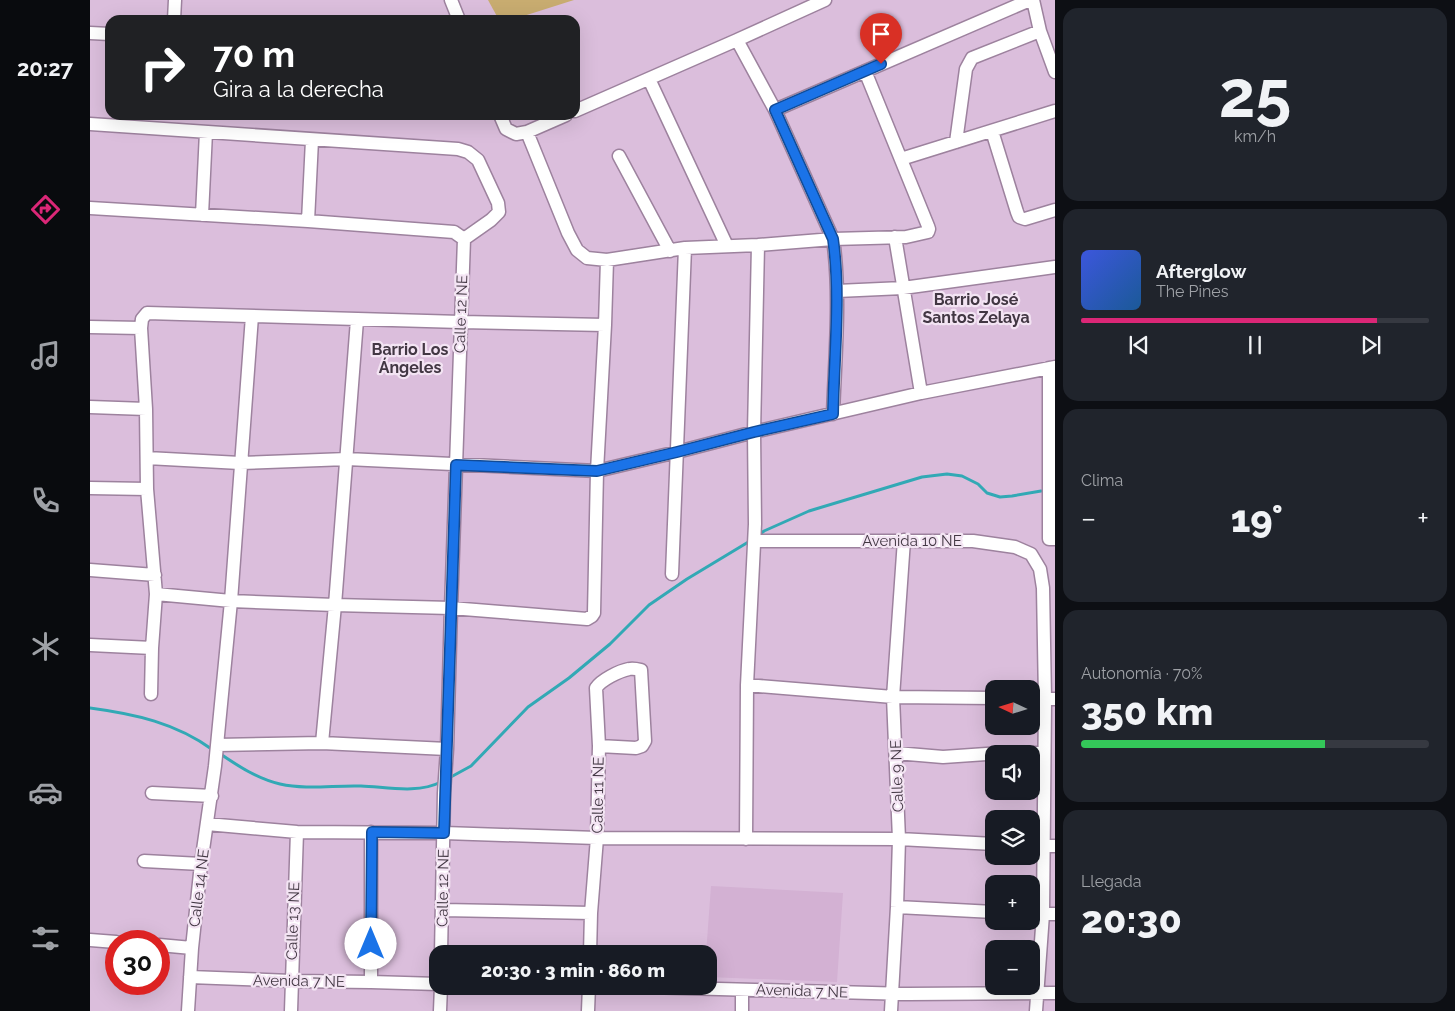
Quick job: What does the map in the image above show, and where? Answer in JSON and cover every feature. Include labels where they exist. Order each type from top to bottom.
[{"type":"street","points":[[174,15],[175,0]]},
{"type":"street","points":[[451,0],[457,15]]},
{"type":"street","points":[[580,109],[825,0]]},
{"type":"street","points":[[775,110],[1031,0],[1055,72]]},
{"type":"street","points":[[956,142],[966,69],[972,58],[1040,31]]},
{"type":"street","points":[[90,33],[105,34]]},
{"type":"street","points":[[737,40],[775,110],[833,239],[837,291],[833,414]]},
{"type":"street","points":[[527,132],[568,233],[577,250],[587,258],[607,260],[685,248],[895,237],[928,232],[929,229],[864,71]]},
{"type":"street","points":[[649,78],[727,246]]},
{"type":"street","points":[[901,159],[1055,111]]},
{"type":"street","points":[[502,120],[506,128],[516,134],[527,132],[555,120]]},
{"type":"street","points":[[90,124],[458,149],[468,152],[478,160],[498,203],[498,212],[491,220],[464,239],[454,232],[90,208]]},
{"type":"street","points":[[992,131],[1017,212],[1020,216],[1025,219],[1055,210]]},
{"type":"street","points":[[202,215],[206,132]]},
{"type":"street","points":[[308,221],[312,140]]},
{"type":"street","points":[[619,156],[670,251]]},
{"type":"street","points":[[895,237],[921,393]]},
{"type":"street","name":"Calle 12 NE","points":[[441,945],[444,793],[447,755],[450,608],[464,239]]},
{"type":"street","points":[[746,840],[747,685],[755,524],[754,432],[758,245]]},
{"type":"street","points":[[672,574],[685,248]]},
{"type":"street","points":[[156,594],[231,601],[450,608],[587,619],[592,616],[594,613],[597,471],[607,260]]},
{"type":"street","points":[[837,291],[903,288],[1055,266]]},
{"type":"street","points":[[151,694],[156,594],[147,489],[146,409],[141,328],[142,319],[147,313],[356,320],[605,325]]},
{"type":"street","name":"Calle 14 NE","points":[[188,1011],[192,948],[201,864],[212,796],[231,601],[252,316]]},
{"type":"street","points":[[322,742],[347,459],[356,320]]},
{"type":"street","points":[[90,326],[141,328]]},
{"type":"street","points":[[147,458],[240,463],[347,459],[597,471],[921,393],[1052,368],[1052,539]]},
{"type":"street","points":[[90,407],[146,409]]},
{"type":"street","points":[[90,488],[147,489]]},
{"type":"street","name":"Avenida 10 NE","points":[[754,547],[904,540],[973,541],[1015,547],[1031,554],[1040,569],[1043,588],[1050,699],[1044,753],[1043,914],[1040,961]]},
{"type":"street","name":"Calle 9 NE","points":[[891,1011],[900,839],[893,697],[904,540]]},
{"type":"street","points":[[90,570],[155,575]]},
{"type":"street","points":[[90,645],[152,648]]},
{"type":"street","name":"Calle 11 NE","points":[[590,945],[590,914],[597,838],[599,746],[596,688],[600,682],[628,669],[635,668],[641,670],[645,741],[642,746],[636,748],[599,746]]},
{"type":"street","points":[[747,685],[893,697],[985,698]]},
{"type":"street","points":[[217,747],[322,742],[447,755]]},
{"type":"street","points":[[896,753],[943,757],[1002,753],[1044,753]]},
{"type":"street","points":[[152,793],[212,796]]},
{"type":"street","points":[[208,824],[297,832],[444,833],[746,840],[900,839],[985,844]]},
{"type":"street","name":"Calle 13 NE","points":[[291,1011],[297,832]]},
{"type":"street","points":[[371,982],[372,832]]},
{"type":"street","points":[[144,861],[201,864]]},
{"type":"street","points":[[897,907],[985,912]]},
{"type":"street","points":[[442,910],[590,914]]},
{"type":"street","points":[[90,940],[105,941]]},
{"type":"street","points":[[170,946],[192,948]]},
{"type":"street","name":"Avenida 7 NE","points":[[190,977],[429,984]]},
{"type":"street","name":"Avenida 7 NE","points":[[717,989],[891,994],[985,993]]},
{"type":"street","points":[[742,990],[742,1011]]},
{"type":"street","name":"Avenida 7 NE","points":[[1040,993],[1055,993]]},
{"type":"street","points":[[440,1011],[441,995]]},
{"type":"street","points":[[588,1011],[589,995]]},
{"type":"street","name":"Avenida 10 NE","points":[[1036,1011],[1038,995]]},
{"type":"shaded area","points":[[488,0],[574,0],[527,15],[496,15]]},
{"type":"shaded area","points":[[711,886],[843,893],[837,982],[717,977],[717,945],[707,945]]},
{"type":"waterway","points":[[758,536],[764,531],[809,511],[922,477],[947,474],[962,476],[978,484],[987,493],[1000,497],[1041,491]]},
{"type":"waterway","points":[[449,778],[471,766],[528,707],[569,678],[610,644],[649,605],[687,579],[750,541]]},
{"type":"waterway","points":[[90,708],[123,713],[170,726],[213,750]]},
{"type":"waterway","points":[[219,753],[256,775],[272,782],[290,786],[361,786],[412,789],[432,786],[441,782]]},
{"type":"district","name":"Barrio José Santos Zelaya","points":[[976,308]]},
{"type":"district","name":"Barrio Los Ángeles","points":[[410,358]]},
{"type":"route","points":[[371,944],[372,832],[444,833],[456,465],[597,471],[833,414],[837,291],[833,239],[775,110],[881,64]]}]
